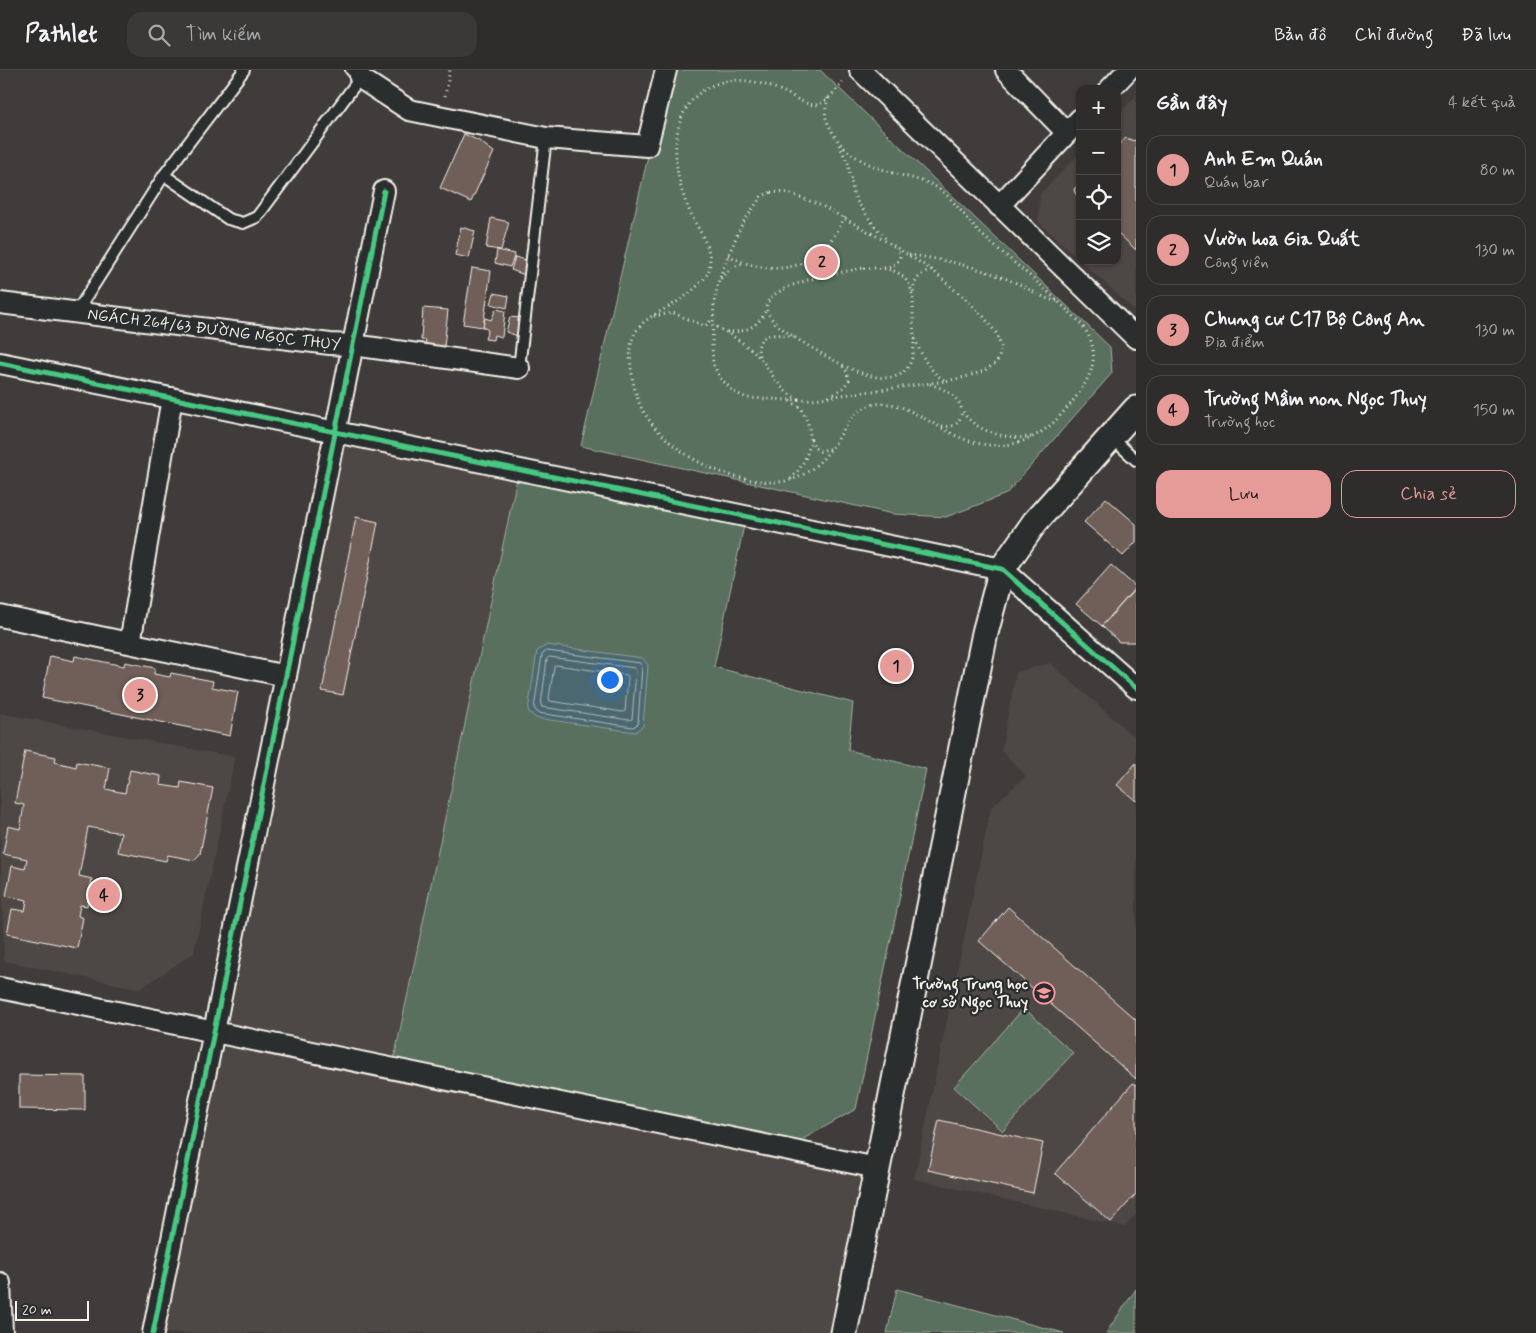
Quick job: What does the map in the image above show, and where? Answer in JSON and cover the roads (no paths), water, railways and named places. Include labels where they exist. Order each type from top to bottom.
[{"type":"street","points":[[355,74],[408,110],[546,138],[648,146],[666,70]]},
{"type":"street","points":[[860,70],[1136,338]]},
{"type":"street","points":[[999,206],[1073,126],[1006,70]]},
{"type":"street","points":[[1114,85],[1128,70]]},
{"type":"street","points":[[153,1333],[384,191]]},
{"type":"street","name":"NGÁCH 264/63 ĐƯỜNG NGỌC THỤY","points":[[0,302],[320,343],[353,345],[519,368]]},
{"type":"street","points":[[0,363],[1002,568],[1136,688]]},
{"type":"street","points":[[130,643],[172,398]]},
{"type":"street","points":[[844,1333],[983,642],[1002,568],[1035,522],[1136,409]]},
{"type":"street","points":[[0,616],[286,676]]},
{"type":"street","points":[[0,988],[878,1168]]},
{"type":"street","points":[[0,1283],[2,1333]]},
{"type":"lane","points":[[76,313],[164,175],[244,70]]},
{"type":"lane","points":[[164,175],[228,219],[243,223],[257,217],[355,74]]},
{"type":"lane","points":[[519,368],[546,138]]},
{"type":"lane","points":[[1111,437],[1136,460]]},
{"type":"water","points":[[547,645],[642,658],[648,665],[643,726],[635,732],[536,718],[528,711],[537,651]]},
{"type":"place","name":"Vườn hoa Gia Quất","points":[[822,262]]},
{"type":"place","name":"Anh Em Quán","points":[[896,666]]},
{"type":"place","name":"Chung cư C17 Bộ Công An","points":[[140,695]]},
{"type":"place","name":"Trường Mầm non Ngọc Thuỵ","points":[[104,895]]},
{"type":"place","name":"Trường Trung học cơ sở Ngọc Thuỵ","points":[[1044,993]]}]
